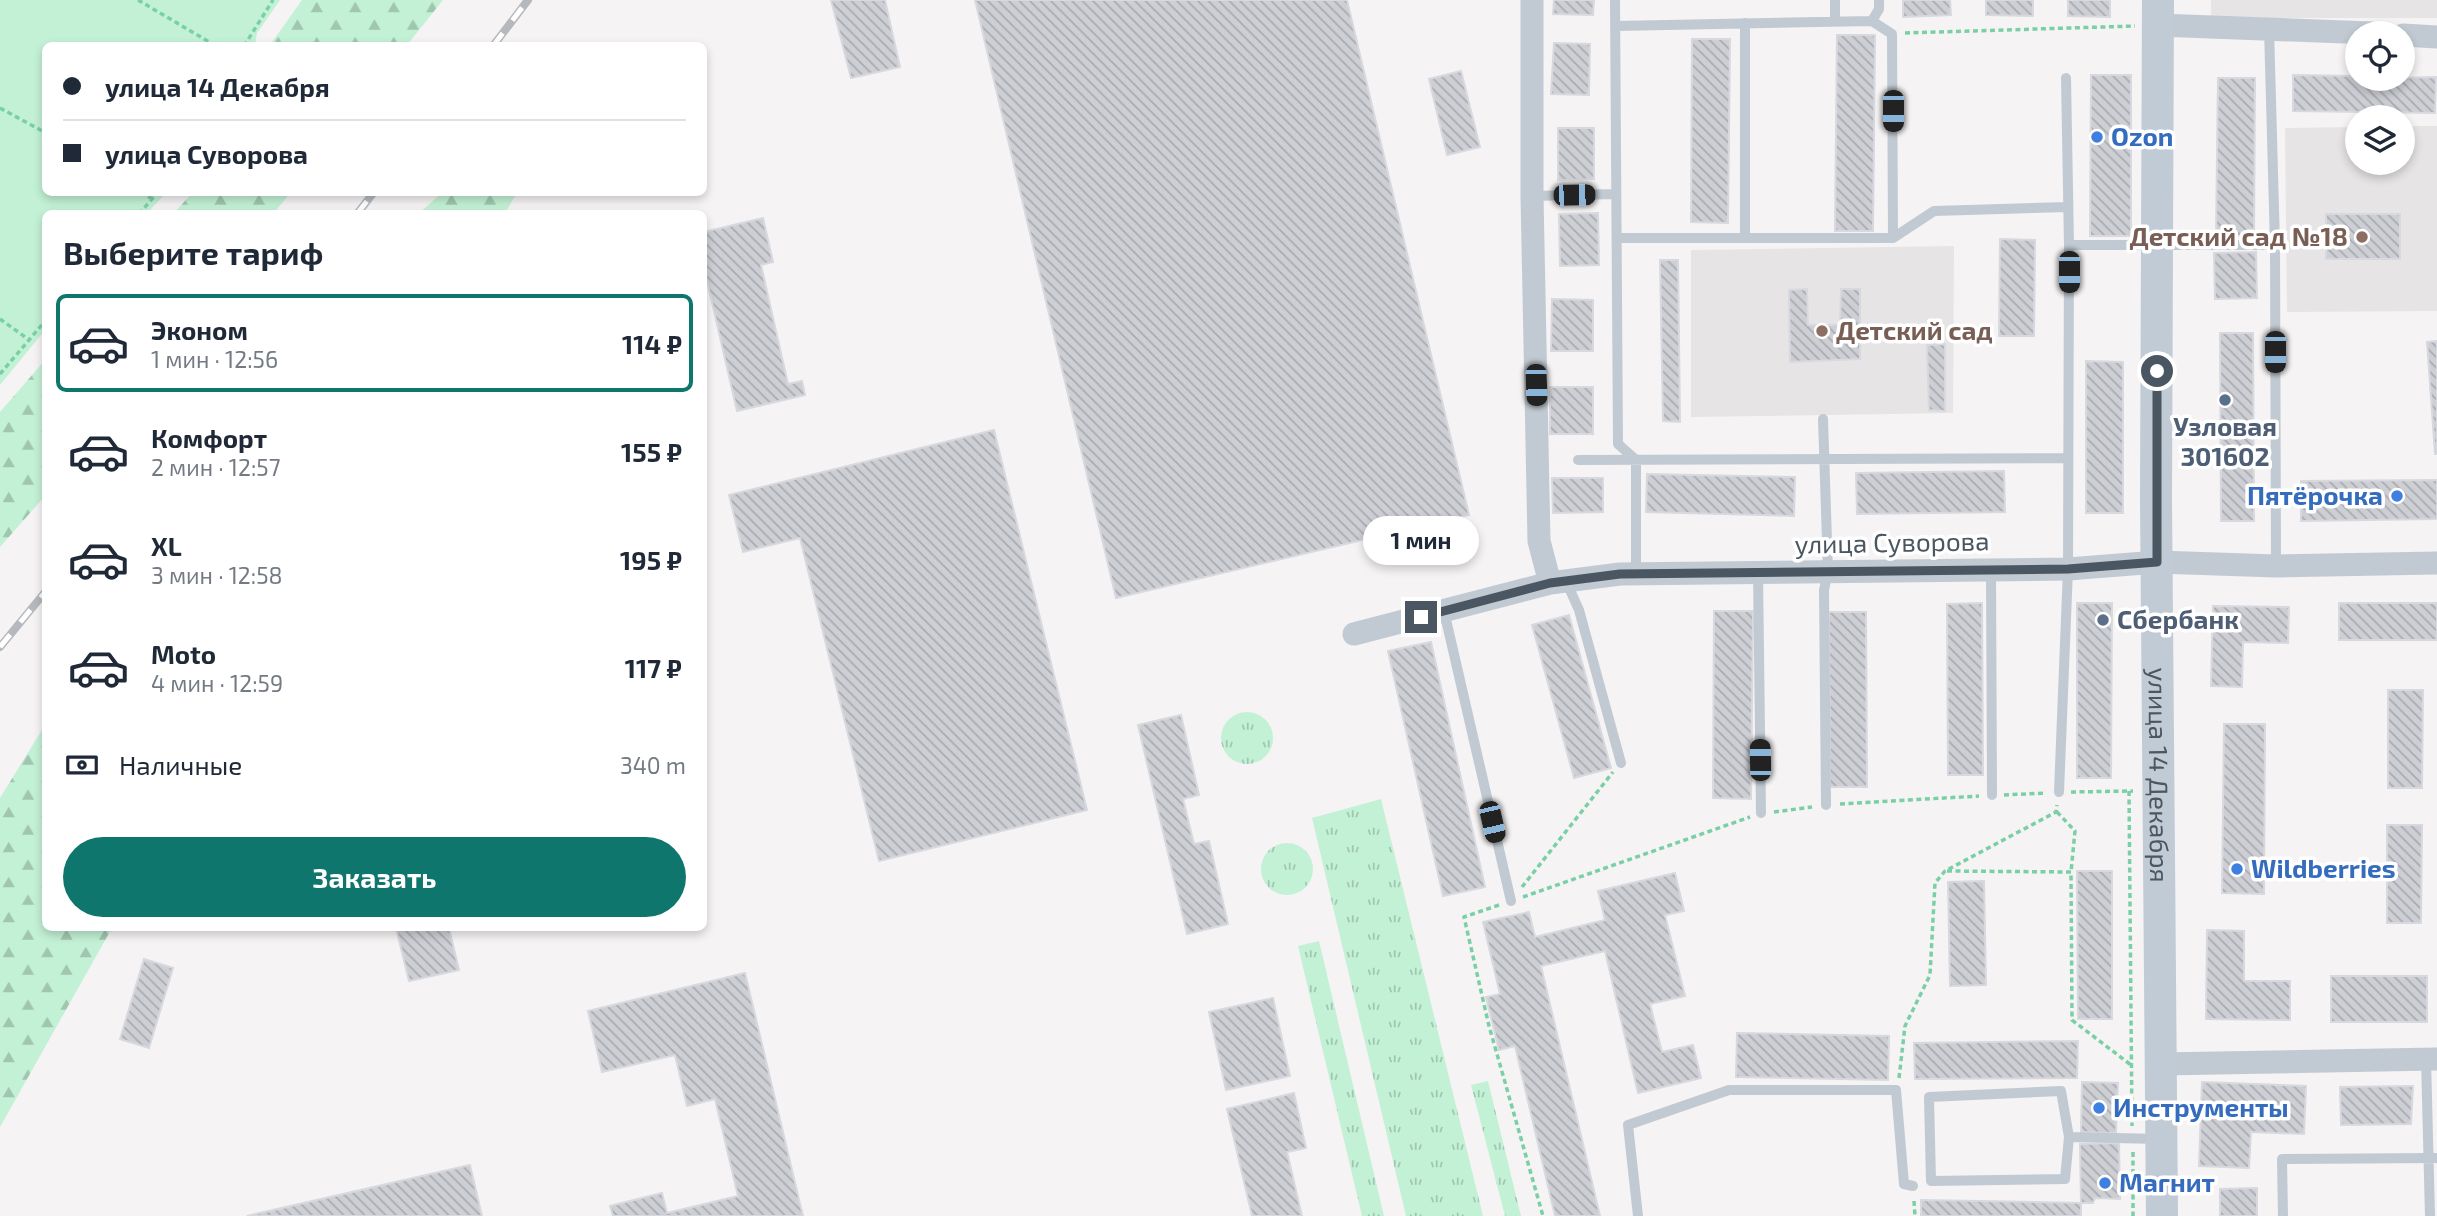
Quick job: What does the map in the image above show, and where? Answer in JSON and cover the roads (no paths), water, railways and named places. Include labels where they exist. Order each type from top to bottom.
[{"type":"main road","name":"улица 14 Декабря","points":[[2158,12],[2157,562],[2144,791],[2147,1065],[2143,1140],[2162,1216]]},
{"type":"street","points":[[1532,0],[1532,196],[1539,541],[1558,582]]},
{"type":"street","points":[[2158,12],[2269,28],[2345,32]]},
{"type":"street","points":[[2415,36],[2437,37]]},
{"type":"street","name":"улица Суворова","points":[[1354,634],[1558,582],[1636,574],[2068,569],[2157,562],[2276,566],[2437,564]]},
{"type":"street","points":[[2147,1065],[2432,1059]]},
{"type":"lane","points":[[1615,0],[1618,444],[1636,460],[1636,574]]},
{"type":"lane","points":[[1835,0],[1835,21]]},
{"type":"lane","points":[[1872,21],[1879,9],[1879,0]]},
{"type":"lane","points":[[1616,26],[1872,21],[1892,34],[1894,238]]},
{"type":"lane","points":[[1745,23],[1745,238]]},
{"type":"lane","points":[[2269,28],[2275,245],[2276,566]]},
{"type":"lane","points":[[2059,793],[2068,569],[2069,245],[2066,78]]},
{"type":"lane","points":[[1532,196],[1616,194]]},
{"type":"lane","points":[[1617,239],[1894,238],[1934,211],[2067,207]]},
{"type":"lane","points":[[2069,245],[2275,245]]},
{"type":"lane","points":[[1823,419],[1828,572],[1824,590],[1826,805]]},
{"type":"lane","points":[[1578,460],[2067,458]]},
{"type":"lane","points":[[1991,570],[1992,795]]},
{"type":"lane","points":[[1758,572],[1761,813]]},
{"type":"lane","points":[[1558,582],[1579,610],[1621,763]]},
{"type":"lane","points":[[1444,611],[1511,901]]},
{"type":"lane","points":[[2430,1216],[2433,1158],[2432,1059]]},
{"type":"lane","points":[[1638,1216],[1628,1125],[1728,1090],[1896,1090],[1904,1185],[1913,1186]]},
{"type":"lane","points":[[2061,1091],[2069,1137],[2065,1179],[1931,1181],[1929,1097],[2061,1091]]},
{"type":"lane","points":[[2069,1137],[2143,1140]]},
{"type":"lane","points":[[2283,1216],[2282,1159],[2433,1158]]},
{"type":"railway","points":[[496,42],[528,0]]},
{"type":"railway","points":[[360,210],[371,196]]},
{"type":"railway","points":[[0,647],[42,596]]},
{"type":"place","name":"Ozon","points":[[2097,137]]},
{"type":"place","name":"Детский сад №18","points":[[2362,237]]},
{"type":"place","name":"Детский сад","points":[[1822,331]]},
{"type":"place","name":"Узловая 301602","points":[[2225,400]]},
{"type":"place","name":"Пятёрочка","points":[[2397,496]]},
{"type":"place","name":"Сбербанк","points":[[2103,620]]},
{"type":"place","name":"Wildberries","points":[[2237,869]]},
{"type":"place","name":"Инструменты","points":[[2099,1108]]},
{"type":"place","name":"Магнит","points":[[2105,1183]]}]
